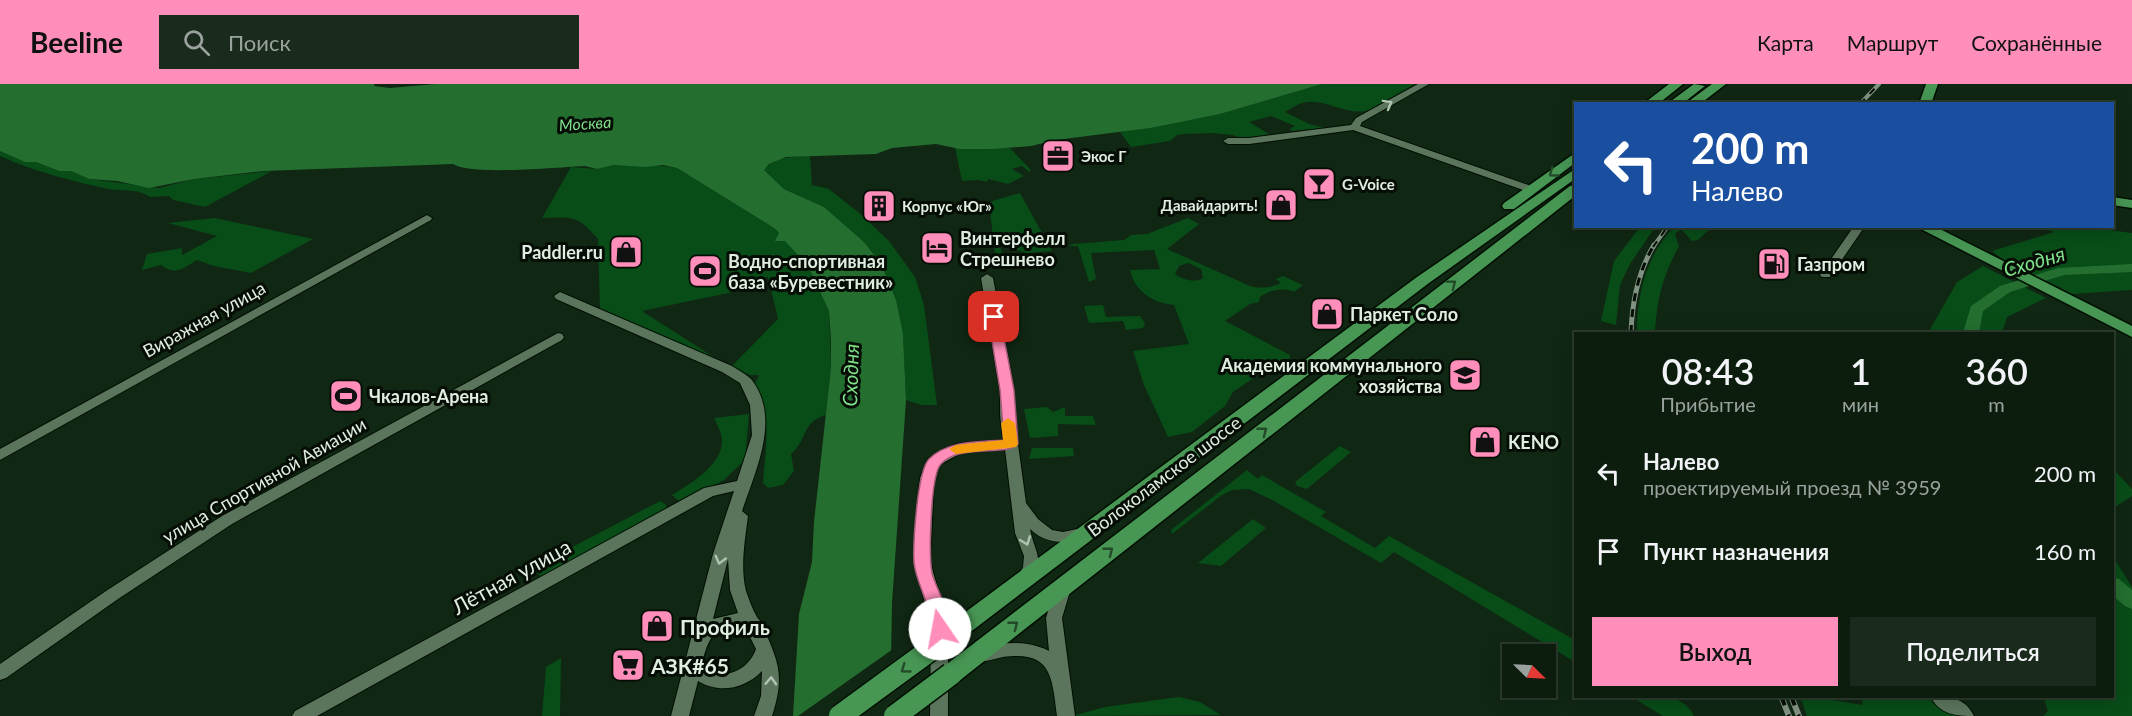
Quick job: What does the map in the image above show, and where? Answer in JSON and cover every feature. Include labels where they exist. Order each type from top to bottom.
[{"type":"main road","points":[[1654,101],[1677,84]]},
{"type":"main road","points":[[1689,102],[1701,84]]},
{"type":"main road","points":[[1689,102],[1720,84]]},
{"type":"main road","points":[[1689,102],[1731,84]]},
{"type":"main road","points":[[1926,102],[1932,84]]},
{"type":"main road","points":[[1936,102],[1941,84]]},
{"type":"main road","points":[[1428,277],[1470,237],[1574,158]]},
{"type":"main road","name":"Волоколамское шоссе","points":[[840,716],[1428,277],[1574,174]]},
{"type":"main road","name":"Волоколамское шоссе","points":[[895,716],[1574,190]]},
{"type":"main road","points":[[2114,201],[2132,204]]},
{"type":"main road","points":[[1472,269],[1532,234],[1574,204]]},
{"type":"main road","points":[[1921,228],[2132,332]]},
{"type":"main road","points":[[1925,228],[1939,236]]},
{"type":"street","points":[[1354,127],[1359,120],[1425,84]]},
{"type":"street","points":[[1228,141],[1249,141],[1354,127],[1530,189]]},
{"type":"street","name":"Виражная улица","points":[[0,455],[427,218]]},
{"type":"street","points":[[1826,275],[1859,228]]},
{"type":"street","points":[[987,278],[1007,390],[1011,444],[1023,533],[1032,556],[1031,567],[1025,580]]},
{"type":"street","points":[[560,296],[727,369],[745,381],[757,405],[759,435],[722,554],[680,716]]},
{"type":"street","name":"улица Спортивной Авиации","points":[[0,673],[220,525],[558,337]]},
{"type":"street","points":[[939,716],[940,629],[938,612],[922,561],[929,469],[939,457],[952,450],[1011,444]]},
{"type":"street","points":[[744,484],[735,558],[742,601],[765,647],[771,667],[772,683],[763,716]]},
{"type":"street","name":"Лётная улица","points":[[301,716],[709,492],[744,484]]},
{"type":"street","points":[[1018,500],[1030,521],[1045,534],[1070,537],[1095,527]]},
{"type":"street","points":[[1063,587],[1054,618],[1066,716]]},
{"type":"street","points":[[700,637],[717,623],[726,620],[743,620],[755,626]]},
{"type":"street","points":[[693,664],[707,680],[729,682],[753,670],[760,663],[765,647]]},
{"type":"street","points":[[975,656],[1011,648],[1034,651],[1042,654],[1056,668],[1063,684]]},
{"type":"street","points":[[1942,698],[1965,716]]},
{"type":"shaded area","points":[[1322,84],[1415,84],[1371,110],[1350,111],[1310,102],[1300,104],[1285,112],[1309,124],[1325,128],[1291,131],[1291,128],[1295,126],[1271,116],[1249,122],[1269,134],[1245,140],[1233,135],[1184,134],[1177,135],[1170,141],[1131,147],[1120,132],[1220,114]]},
{"type":"shaded area","points":[[955,148],[1010,148],[1031,170],[1029,172],[1022,166],[1012,169],[1024,176],[1008,184],[988,179],[987,182],[962,181]]},
{"type":"shaded area","points":[[0,151],[25,162],[36,162],[59,171],[71,171],[89,179],[159,188],[194,179],[272,171],[205,207],[173,200],[169,196],[150,197],[140,192],[109,189],[67,179],[13,162],[0,156]]},
{"type":"shaded area","points":[[810,156],[812,185],[829,189],[858,212],[889,241],[915,277],[924,305],[937,405],[921,405],[906,400],[903,334],[864,242],[824,207],[784,189],[764,170],[768,165],[779,160]]},
{"type":"shaded area","name":"Водно-спортивная база «Буревестник»","points":[[614,165],[677,168],[774,228],[808,266],[829,311],[831,368],[826,415],[812,422],[791,454],[794,471],[783,485],[768,488],[763,483],[767,432],[761,394],[755,384],[759,375],[750,375],[731,367],[778,319],[768,277],[738,281],[738,291],[642,311],[723,363],[600,309],[598,239],[585,225],[574,219],[542,218],[571,167],[597,169]]},
{"type":"shaded area","points":[[1020,193],[1052,251],[1026,253],[1015,249],[1011,233],[996,235],[1002,253],[995,255],[989,202]]},
{"type":"shaded area","points":[[215,218],[313,239],[251,273],[214,266],[197,260],[179,270],[171,270],[161,265],[142,270],[147,254],[182,248],[182,255],[217,236],[168,223]]},
{"type":"shaded area","points":[[1188,218],[1199,224],[1167,249],[1250,286],[1262,288],[1273,286],[1281,283],[1276,279],[1283,276],[1303,285],[1294,292],[1277,290],[1268,293],[1260,297],[1259,302],[1250,304],[1225,321],[1290,355],[1290,360],[1277,370],[1255,377],[1233,392],[1225,406],[1192,432],[1168,437],[1144,385],[1133,351],[1189,344],[1174,305],[1152,299],[1132,278],[1130,270],[1160,269],[1154,250],[1091,253],[1096,279],[1089,282],[1078,246],[1068,246],[1124,240],[1131,235],[1147,234]],"holes":[[[1188,263],[1201,269],[1203,278],[1193,281],[1175,274],[1179,266]]]},
{"type":"shaded area","points":[[1639,228],[1654,228],[1630,264],[1620,285],[1616,325],[1601,321],[1614,261]]},
{"type":"shaded area","points":[[1673,228],[1711,228],[1698,240],[1692,241],[1681,229],[1675,234],[1679,246],[1662,288],[1655,332],[1637,332],[1641,290],[1645,276],[1664,238]]},
{"type":"shaded area","points":[[2044,228],[2093,228],[2132,233],[2132,290],[2072,294],[2001,258],[1992,251],[2054,232]]},
{"type":"shaded area","points":[[1983,266],[2046,298],[2007,317],[2002,332],[1929,332],[1957,282]]},
{"type":"shaded area","points":[[1103,305],[1106,317],[1140,316],[1145,323],[1143,328],[1126,330],[1123,321],[1089,323],[1084,306]]},
{"type":"shaded area","points":[[1047,407],[1053,412],[1065,407],[1065,416],[1093,416],[1096,425],[1058,424],[1058,436],[1030,438],[1024,409]]},
{"type":"shaded area","points":[[749,414],[745,460],[724,480],[685,501],[679,501],[672,495],[704,473],[717,458],[722,441],[714,418]]},
{"type":"shaded area","points":[[1340,446],[1351,452],[1307,489],[1297,486],[1295,482]]},
{"type":"shaded area","points":[[1032,448],[1073,448],[1074,456],[1029,459]]},
{"type":"shaded area","points":[[1247,470],[1258,479],[1262,475],[1326,512],[1321,516],[1375,548],[1389,536],[1574,639],[1574,661],[1556,650],[1556,644],[1545,644],[1394,552],[1381,563],[1249,489],[1232,490],[1222,495],[1172,534],[1171,530]]},
{"type":"shaded area","points":[[2114,470],[2132,489],[2132,496],[2114,508]]},
{"type":"shaded area","points":[[660,501],[666,505],[667,509],[550,575],[541,576],[535,572],[553,563],[559,554]]},
{"type":"shaded area","points":[[1253,519],[1266,528],[1221,566],[1198,563]]},
{"type":"shaded area","points":[[2114,558],[2132,587],[2132,716],[2043,716],[2048,711],[2044,698],[2114,698]]},
{"type":"shaded area","points":[[561,658],[560,716],[542,716],[546,667]]},
{"type":"shaded area","points":[[1179,697],[1200,702],[1221,715],[1072,716],[1105,707]]},
{"type":"shaded area","points":[[1633,698],[1675,699],[1689,708],[1694,716],[1663,716]]},
{"type":"shaded area","points":[[1801,698],[1824,698],[1863,705],[1861,698],[1934,698],[1958,716],[1807,716]]},
{"type":"water","name":"Москва","points":[[0,84],[375,84],[374,86],[390,88],[436,84],[1322,84],[1220,114],[1150,128],[1056,140],[1031,146],[960,149],[936,144],[892,148],[876,154],[786,157],[769,164],[764,170],[784,189],[824,207],[864,242],[881,264],[896,300],[903,334],[906,400],[892,603],[890,716],[793,716],[799,614],[812,562],[814,522],[831,368],[831,341],[829,311],[808,266],[785,241],[775,241],[779,233],[774,228],[677,168],[663,165],[646,167],[614,165],[597,169],[585,166],[478,170],[453,164],[263,171],[194,179],[149,188],[117,181],[89,179],[71,171],[59,171],[36,162],[25,162],[0,151]]},
{"type":"pier","points":[[893,649],[893,716],[798,716]]},
{"type":"waterway","name":"Сходня","points":[[1971,332],[1976,309],[2005,289],[2063,271],[2132,268]]},
{"type":"waterway","name":"Сходня","points":[[2114,586],[2132,601]]},
{"type":"railway","points":[[1862,102],[1879,84]]},
{"type":"railway","points":[[1653,247],[1667,228]]},
{"type":"railway","points":[[1631,332],[1637,288],[1648,255],[1654,245]]},
{"type":"railway","points":[[1782,698],[1789,716]]},
{"type":"railway","points":[[1792,698],[1799,716]]},
{"type":"slow traffic","points":[[956,449],[1011,444],[1008,423]]},
{"type":"place","name":"Экос Г","points":[[1058,156]]},
{"type":"place","name":"G-Voice","points":[[1319,184]]},
{"type":"place","name":"Давайдарить!","points":[[1281,205]]},
{"type":"place","name":"Корпус «Юг»","points":[[879,206]]},
{"type":"place","name":"Винтерфелл Стрешнево","points":[[937,248]]},
{"type":"place","name":"Paddler.ru","points":[[626,252]]},
{"type":"place","name":"Газпром","points":[[1774,264]]},
{"type":"place","name":"Водно-спортивная база «Буревестник»","points":[[705,271]]},
{"type":"place","name":"Паркет Соло","points":[[1327,314]]},
{"type":"place","name":"Академия коммунального хозяйства","points":[[1465,375]]},
{"type":"place","name":"Чкалов-Арена","points":[[346,396]]},
{"type":"place","name":"KENO","points":[[1485,442]]},
{"type":"place","name":"Профиль","points":[[657,626]]},
{"type":"place","name":"АЗК#65","points":[[628,665]]},
{"type":"route","points":[[940,629],[938,612],[922,561],[927,478],[933,462],[947,453],[961,448],[1011,444],[1007,416],[1007,390],[994,317]]}]
